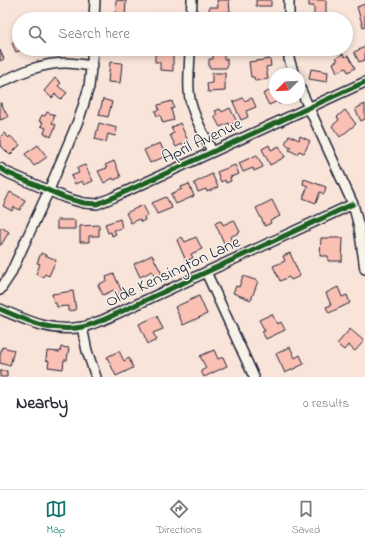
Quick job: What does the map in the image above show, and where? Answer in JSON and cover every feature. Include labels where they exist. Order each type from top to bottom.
[{"type":"street","points":[[94,12],[95,0]]},
{"type":"street","points":[[191,12],[192,0]]},
{"type":"street","points":[[289,0],[289,12]]},
{"type":"street","points":[[0,290],[10,275],[49,190],[80,116],[89,87],[93,56]]},
{"type":"street","points":[[190,56],[190,100],[195,115],[212,152]]},
{"type":"street","points":[[289,56],[292,68]]},
{"type":"street","points":[[0,83],[22,72],[41,65],[66,63],[92,66]]},
{"type":"street","name":"April Avenue","points":[[0,168],[8,173],[66,198],[84,203],[97,204],[365,82]]},
{"type":"street","points":[[305,99],[353,204],[359,227],[365,268]]},
{"type":"street","name":"Olde Kensington Lane","points":[[0,309],[38,325],[65,328],[82,327],[103,320],[353,204]]},
{"type":"street","points":[[206,272],[254,377]]},
{"type":"street","points":[[82,327],[87,351],[96,377]]},
{"type":"building","points":[[116,0],[126,1],[125,12],[115,12]]},
{"type":"building","points":[[217,0],[229,0],[230,12],[209,12],[209,7],[218,7]]},
{"type":"building","points":[[256,0],[271,0],[271,6],[256,6]]},
{"type":"building","points":[[309,0],[326,0],[326,12],[314,12],[314,6],[309,6]]},
{"type":"building","points":[[365,4],[365,26],[363,27],[357,7]]},
{"type":"building","points":[[365,47],[365,60],[359,62],[354,52]]},
{"type":"building","points":[[0,50],[4,59],[0,61]]},
{"type":"building","points":[[155,56],[173,56],[173,71],[160,70],[160,62],[155,62]]},
{"type":"building","points":[[213,56],[224,56],[224,59],[227,59],[227,68],[209,68],[209,59],[213,59]]},
{"type":"building","points":[[340,56],[349,56],[355,68],[348,72],[346,68],[337,72],[333,63],[338,60],[336,58]]},
{"type":"building","points":[[270,59],[271,66],[266,67],[268,79],[255,81],[254,77],[251,77],[249,62]]},
{"type":"building","points":[[110,62],[122,63],[120,83],[108,82]]},
{"type":"building","points":[[311,69],[328,72],[327,82],[309,79]]},
{"type":"building","points":[[212,73],[225,73],[225,91],[208,92],[207,84],[212,83]]},
{"type":"building","points":[[55,78],[61,83],[58,86],[67,93],[61,99],[55,94],[52,98],[44,91]]},
{"type":"building","points":[[269,91],[269,104],[271,104],[269,105],[263,94]]},
{"type":"building","points":[[243,98],[244,101],[252,98],[256,107],[246,111],[248,117],[241,120],[233,102]]},
{"type":"building","points":[[103,99],[112,102],[108,117],[99,115]]},
{"type":"building","points":[[172,101],[174,108],[171,109],[174,120],[163,123],[160,115],[157,116],[155,111],[159,110],[158,105]]},
{"type":"building","points":[[0,103],[8,117],[0,120]]},
{"type":"building","points":[[365,104],[365,119],[361,121],[355,109]]},
{"type":"building","points":[[230,108],[237,122],[230,125],[229,123],[220,127],[214,116],[217,115],[215,111],[220,109],[222,112]]},
{"type":"building","points":[[345,110],[356,124],[340,137],[332,126],[339,120],[337,117]]},
{"type":"building","points":[[47,112],[55,115],[52,123],[56,125],[51,137],[44,133],[46,128],[41,126],[43,122],[39,121],[42,115],[45,116]]},
{"type":"building","points":[[99,123],[117,128],[115,136],[108,134],[106,142],[95,139]]},
{"type":"building","points":[[180,123],[188,141],[176,147],[170,135],[174,133],[171,128]]},
{"type":"building","points":[[4,133],[20,145],[10,155],[0,145],[0,137]]},
{"type":"building","points":[[289,135],[299,140],[300,136],[310,141],[304,153],[299,151],[297,154],[289,150],[291,147],[285,144]]},
{"type":"building","points":[[160,143],[166,156],[150,163],[144,150]]},
{"type":"building","points":[[38,145],[47,157],[34,166],[25,154]]},
{"type":"building","points":[[269,145],[271,150],[279,146],[285,157],[270,165],[262,149]]},
{"type":"building","points":[[257,155],[263,167],[254,171],[253,168],[243,172],[239,163]]},
{"type":"building","points":[[114,161],[121,177],[114,180],[113,178],[104,183],[98,171],[107,168],[105,165]]},
{"type":"building","points":[[85,165],[93,181],[84,185],[82,181],[75,184],[71,176],[79,173],[77,168]]},
{"type":"building","points":[[235,165],[239,174],[230,177],[231,181],[226,183],[225,180],[221,182],[217,172]]},
{"type":"building","points":[[212,174],[218,187],[207,192],[206,189],[198,192],[194,183]]},
{"type":"building","points":[[304,179],[326,187],[324,194],[320,192],[316,203],[303,198],[308,186],[303,184]]},
{"type":"building","points":[[189,184],[194,196],[176,204],[171,194],[182,189],[181,187]]},
{"type":"building","points":[[10,192],[25,200],[20,210],[14,207],[12,211],[3,206]]},
{"type":"building","points":[[166,197],[172,208],[157,214],[152,203]]},
{"type":"building","points":[[272,200],[280,216],[270,221],[271,223],[265,226],[256,208]]},
{"type":"building","points":[[143,205],[148,215],[144,217],[145,220],[141,222],[139,219],[131,223],[126,213]]},
{"type":"building","points":[[120,219],[122,228],[114,230],[116,234],[112,236],[111,232],[108,233],[105,224]]},
{"type":"building","points":[[57,220],[75,220],[75,229],[57,229]]},
{"type":"building","points":[[234,220],[240,232],[230,237],[232,241],[225,245],[215,223],[221,221],[223,225]]},
{"type":"building","points":[[99,225],[99,236],[89,236],[89,242],[80,242],[80,226]]},
{"type":"building","points":[[1,227],[9,232],[0,245],[0,229]]},
{"type":"building","points":[[182,237],[185,242],[196,237],[202,249],[191,254],[193,258],[186,261],[177,240]]},
{"type":"building","points":[[321,238],[343,238],[342,261],[328,261],[328,256],[320,256]]},
{"type":"building","points":[[41,253],[56,260],[49,276],[45,274],[43,277],[36,274],[40,264],[37,263]]},
{"type":"building","points":[[290,253],[300,276],[291,280],[289,277],[280,281],[273,266],[285,261],[283,256]]},
{"type":"building","points":[[152,255],[162,274],[155,277],[152,271],[140,277],[134,264]]},
{"type":"building","points":[[114,274],[122,292],[116,295],[114,290],[103,295],[98,285],[107,280],[106,277]]},
{"type":"building","points":[[243,276],[258,281],[251,300],[233,293],[236,286],[239,287]]},
{"type":"building","points":[[338,287],[342,297],[347,295],[350,303],[329,313],[326,307],[331,305],[326,293]]},
{"type":"building","points":[[73,291],[76,310],[68,311],[68,306],[57,307],[56,303],[54,303],[52,294]]},
{"type":"building","points":[[199,296],[207,314],[183,325],[175,307]]},
{"type":"building","points":[[272,314],[277,324],[281,322],[285,330],[266,339],[262,332],[265,331],[259,320]]},
{"type":"building","points":[[157,316],[163,329],[153,333],[157,340],[148,344],[139,324]]},
{"type":"building","points":[[350,329],[364,341],[355,351],[348,345],[344,350],[337,344]]},
{"type":"building","points":[[2,347],[14,350],[10,366],[0,363]]},
{"type":"building","points":[[61,347],[69,348],[67,360],[64,360],[63,369],[48,367],[49,361],[46,360],[47,351],[60,352]]},
{"type":"building","points":[[290,347],[295,358],[300,355],[304,364],[285,373],[276,354]]},
{"type":"building","points":[[214,350],[218,359],[223,357],[227,366],[204,377],[201,371],[206,368],[200,356]]},
{"type":"building","points":[[119,351],[124,361],[129,358],[133,368],[116,376],[107,357]]},
{"type":"building","points":[[0,371],[7,371],[7,377],[0,377]]},
{"type":"cycle path","points":[[0,168],[8,173],[66,198],[84,203],[97,204],[365,82]]},
{"type":"cycle path","points":[[0,309],[29,321],[50,327],[71,328],[87,326],[103,320],[353,204]]}]
